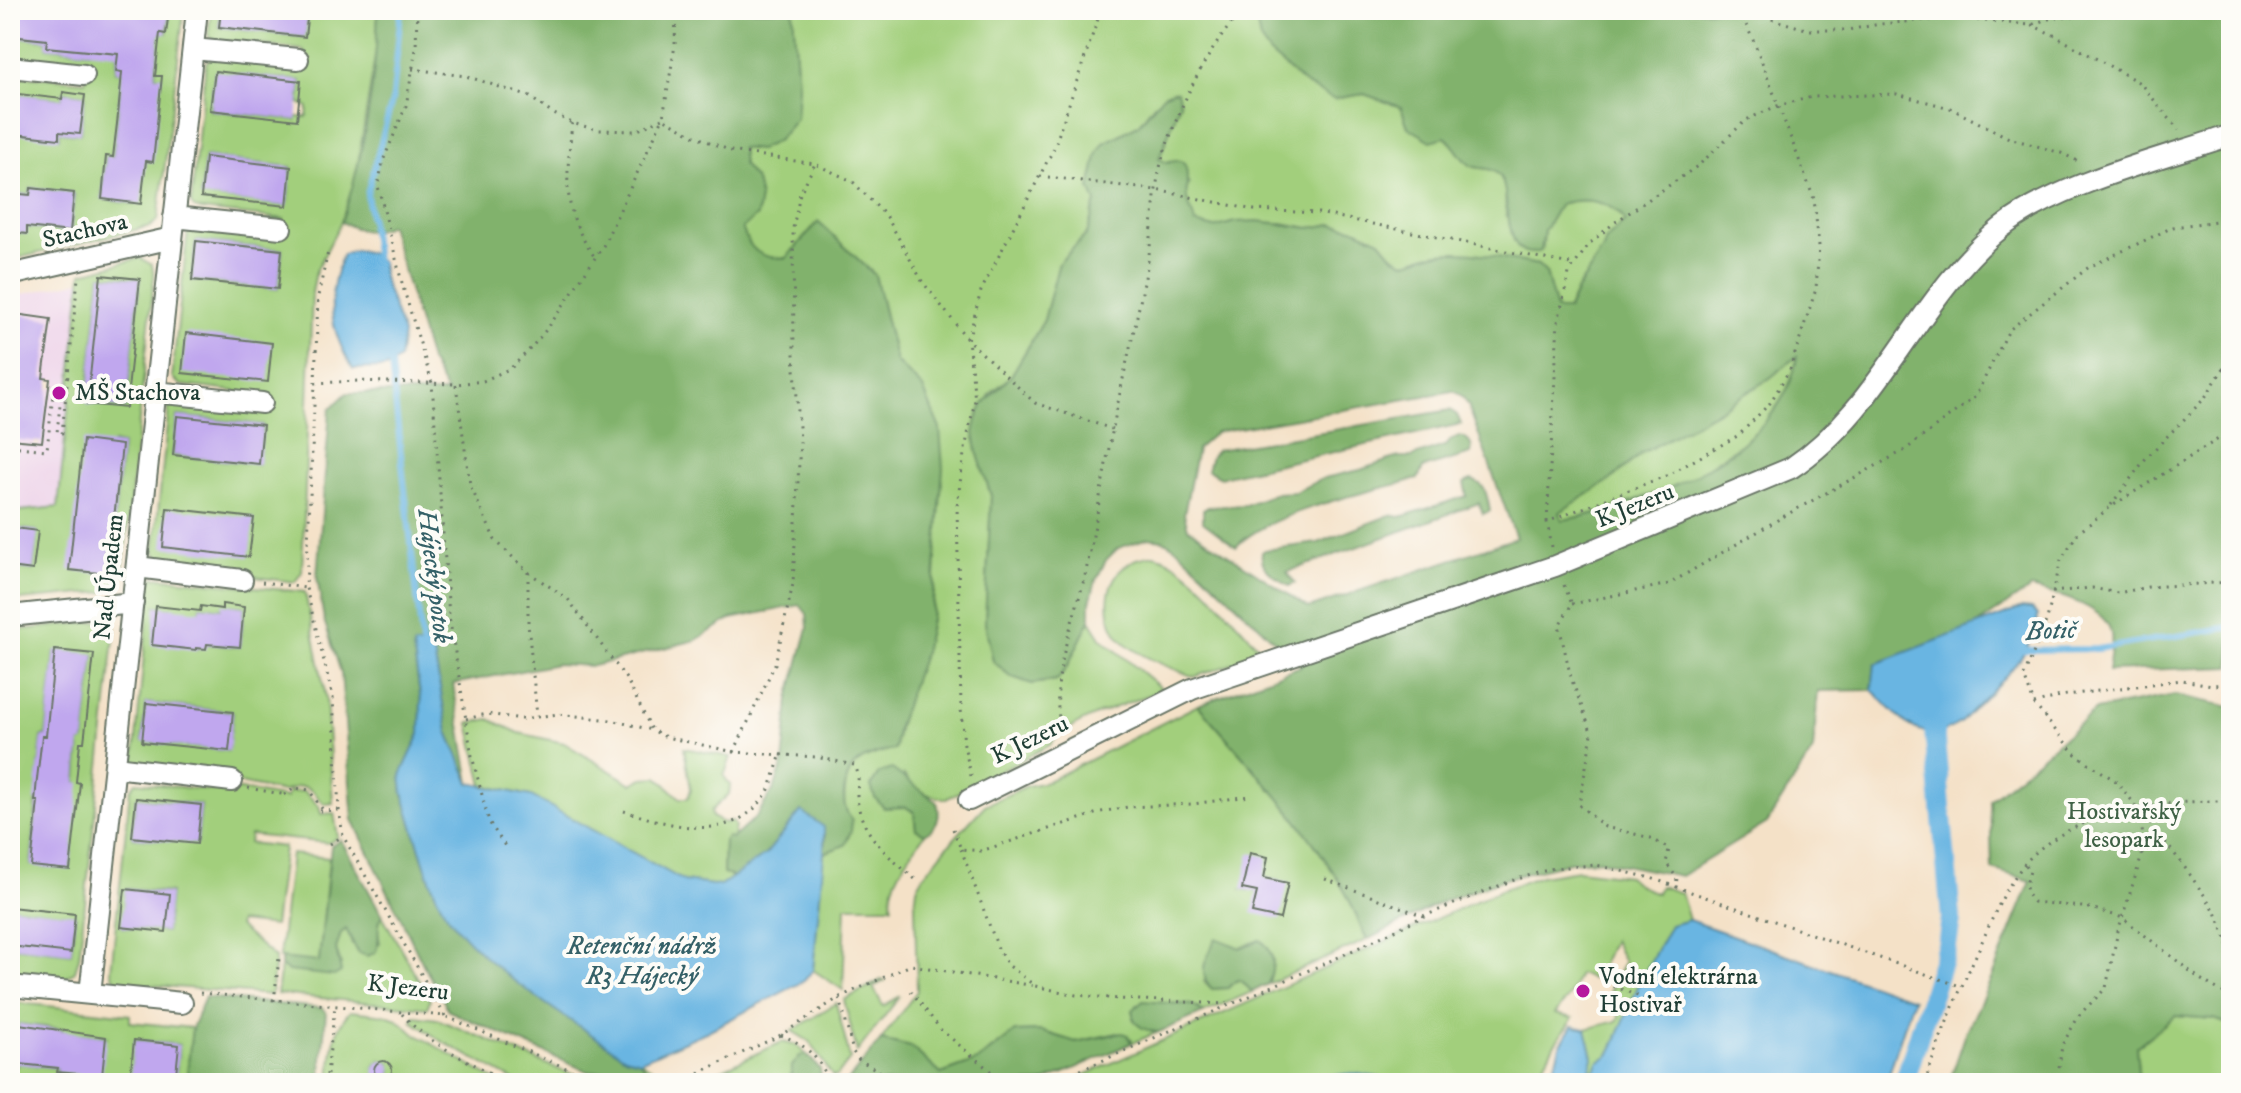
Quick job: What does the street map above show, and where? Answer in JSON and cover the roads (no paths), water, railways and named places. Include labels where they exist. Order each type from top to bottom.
[{"type":"street","name":"Nad Úpadem","points":[[90,994],[197,10]]},
{"type":"street","points":[[193,49],[298,59]]},
{"type":"street","points":[[10,67],[84,75]]},
{"type":"street","name":"K Jezeru","points":[[969,800],[1192,689],[1555,566],[1763,482],[1810,456],[1859,406],[1950,283],[2000,229],[2025,211],[2063,193],[2231,135]]},
{"type":"street","name":"Stachova","points":[[10,275],[173,227],[281,228]]},
{"type":"street","points":[[155,392],[262,403]]},
{"type":"street","points":[[137,567],[242,580]]},
{"type":"street","points":[[10,616],[133,603]]},
{"type":"street","points":[[115,767],[232,781]]},
{"type":"street","points":[[10,986],[90,994],[190,998]]},
{"type":"water","points":[[356,250],[370,253],[382,262],[383,278],[403,334],[399,359],[386,368],[353,369],[335,327],[332,299],[337,270],[343,254]]},
{"type":"water","points":[[2022,608],[2032,609],[2038,615],[2029,644],[1996,686],[1961,722],[1947,730],[1934,733],[1912,727],[1872,690],[1875,664]]},
{"type":"water","name":"Retenční nádrž R3 Hájecký","points":[[432,642],[448,732],[470,783],[531,796],[684,881],[720,886],[766,854],[801,811],[824,827],[813,970],[804,981],[708,1031],[640,1061],[625,1057],[553,1009],[480,952],[460,931],[438,898],[403,793],[401,775],[420,734],[421,701],[413,646]]},
{"type":"water","points":[[1689,920],[1913,999],[1886,1083],[1534,1083],[1544,1068],[1554,1068],[1560,1046],[1572,1026],[1586,1029],[1593,1057],[1590,1069],[1595,1070],[1598,1062],[1609,1055],[1639,984],[1670,925]]},
{"type":"water","points":[[1354,1073],[1411,1083],[1313,1083],[1323,1076]]},
{"type":"waterway","name":"Hájecký potok","points":[[376,262],[367,194],[393,97],[401,10]]},
{"type":"waterway","name":"Hájecký potok","points":[[390,356],[423,651]]},
{"type":"waterway","name":"Botič","points":[[2022,650],[2098,649],[2231,627]]},
{"type":"waterway","points":[[1904,1083],[1947,946],[1951,918],[1932,707]]},
{"type":"place","name":"MŠ Stachova","points":[[59,393]]},
{"type":"place","name":"Vodní elektrárna Hostivař","points":[[1583,991]]},
{"type":"park label","name":"Hostivařský lesopark","points":[[2124,826]]}]
